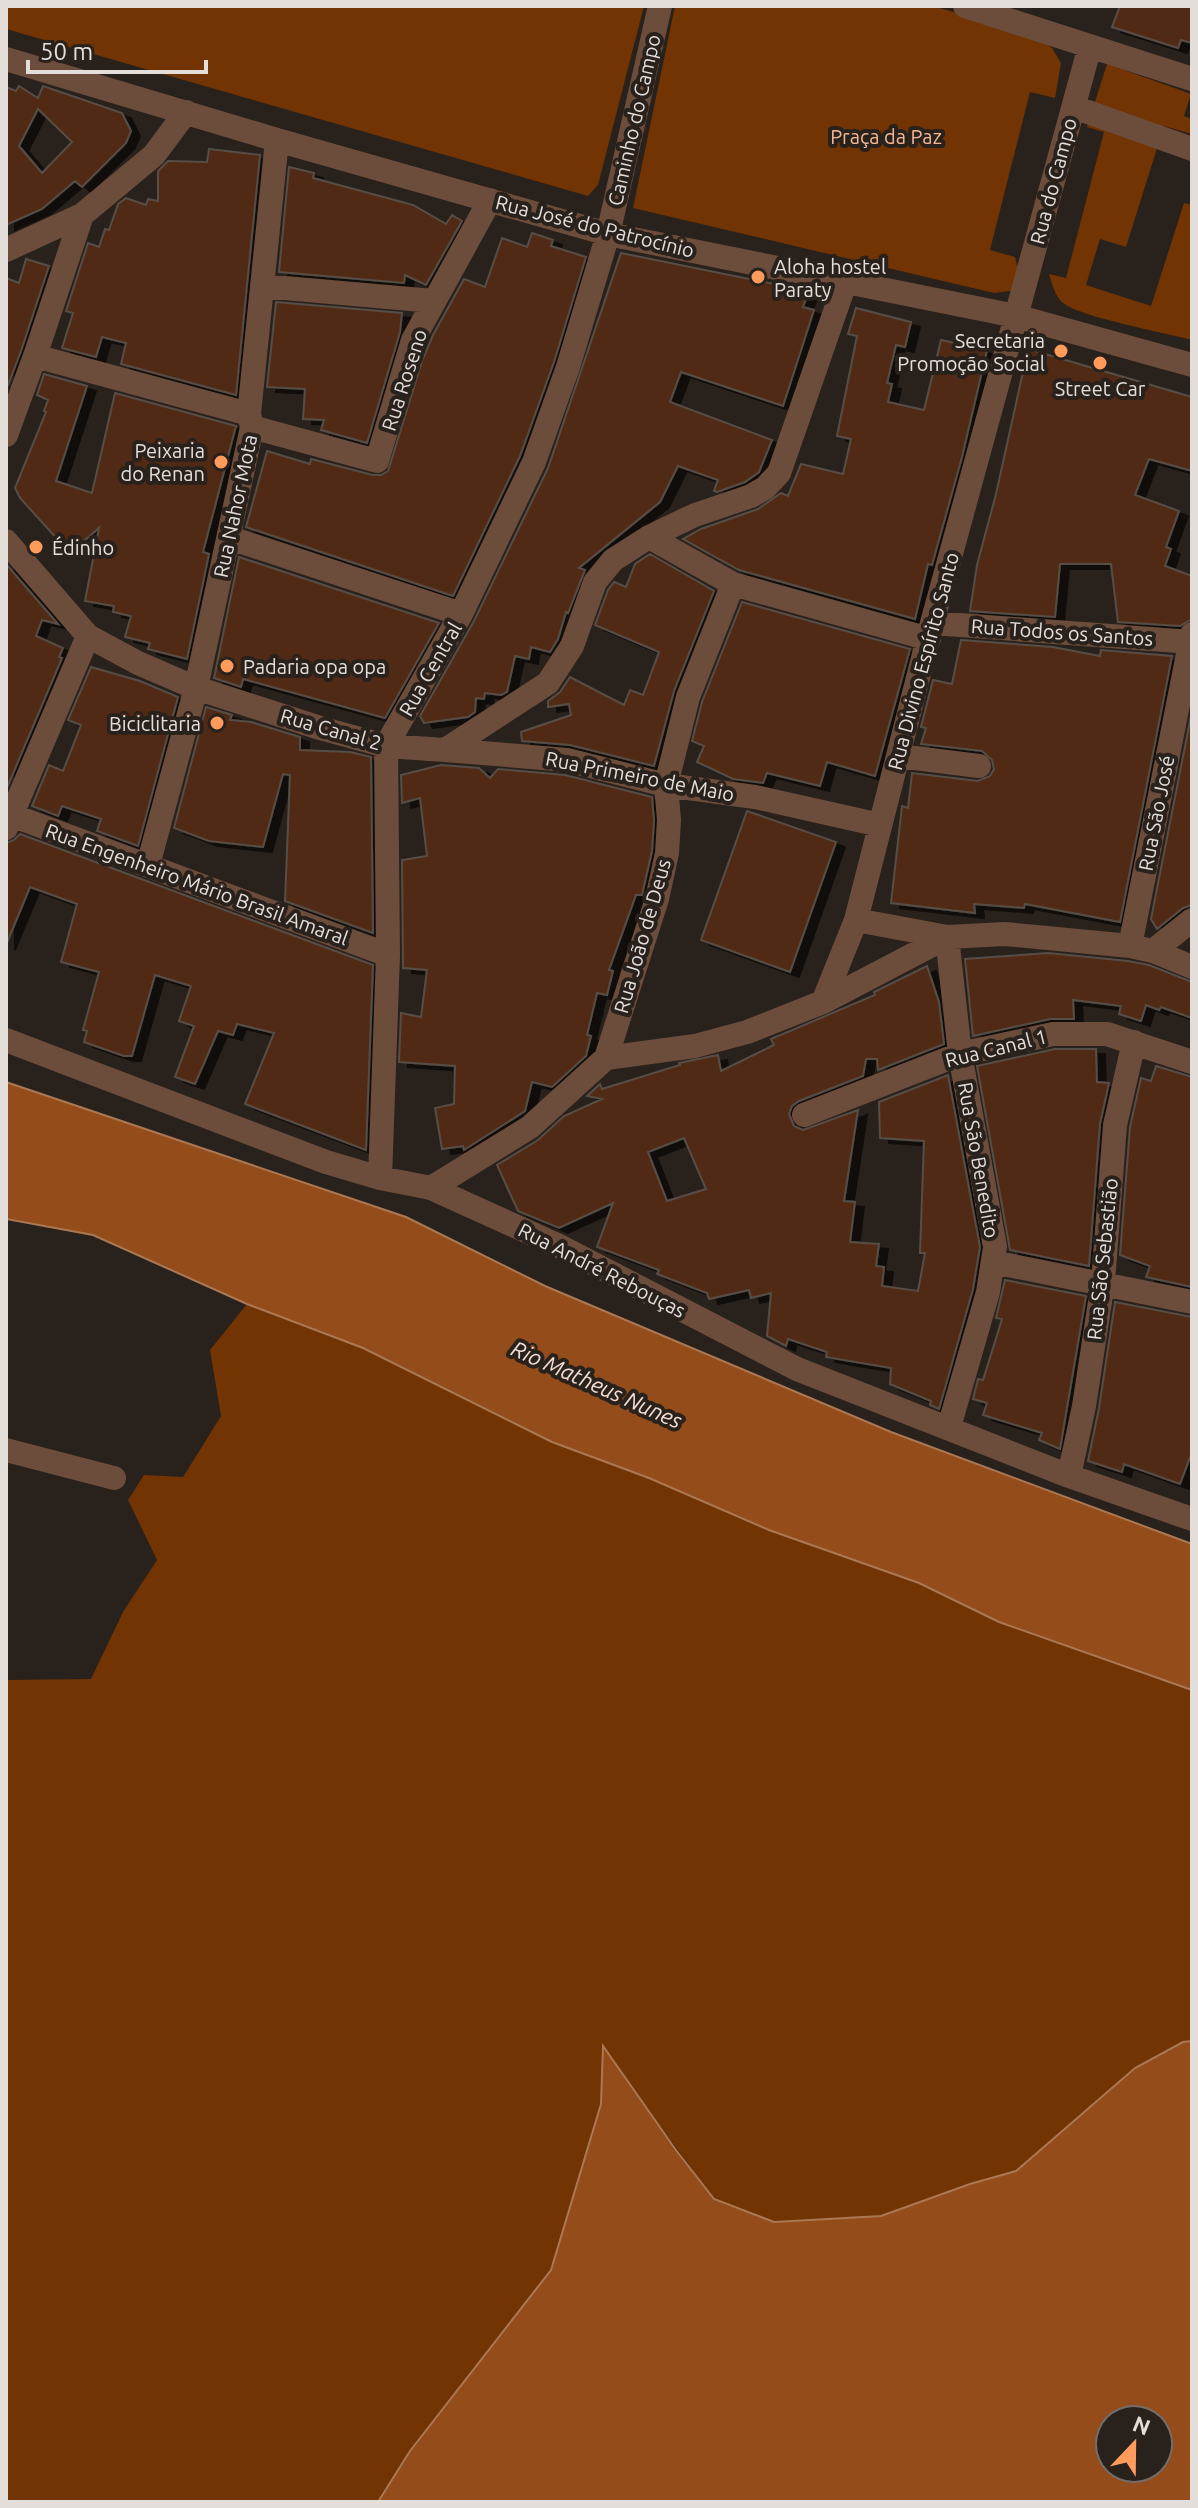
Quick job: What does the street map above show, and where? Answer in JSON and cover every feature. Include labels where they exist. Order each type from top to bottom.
[{"type":"street","name":"Caminho do Campo","points":[[608,234],[660,6]]},
{"type":"street","points":[[965,6],[1192,79]]},
{"type":"street","name":"Rua do Campo","points":[[1016,316],[1090,46]]},
{"type":"street","name":"Rua José do Patrocínio","points":[[6,59],[608,234],[1016,316],[1192,365]]},
{"type":"street","points":[[1074,107],[1192,149]]},
{"type":"street","points":[[6,250],[82,215],[154,155],[186,112]]},
{"type":"street","name":"Rua Nahor Mota","points":[[148,865],[196,688],[230,538],[251,421],[277,140]]},
{"type":"street","name":"Rua Roseno","points":[[251,421],[377,461],[413,340],[490,200]]},
{"type":"street","points":[[6,435],[82,215]]},
{"type":"street","name":"Rua Central","points":[[386,746],[461,614],[534,462],[568,367],[608,234]]},
{"type":"street","points":[[445,750],[548,683],[572,646],[595,582],[613,560],[649,537],[695,515],[751,496],[765,488],[779,473],[790,449],[845,283]]},
{"type":"street","points":[[262,286],[433,301]]},
{"type":"street","name":"Rua Divino Espírito Santo","points":[[823,1002],[856,920],[930,631],[1016,316]]},
{"type":"street","points":[[35,356],[251,421]]},
{"type":"street","name":"Rua Todos os Santos","points":[[649,537],[733,584],[930,631],[1191,639]]},
{"type":"street","points":[[230,538],[461,614]]},
{"type":"street","name":"Rua Canal 2","points":[[6,541],[88,636],[138,663],[196,688],[386,746],[445,750]]},
{"type":"street","name":"Rua João de Deus","points":[[606,1058],[660,884],[667,853],[669,820],[666,785],[688,697],[733,584]]},
{"type":"street","points":[[8,819],[88,636]]},
{"type":"street","name":"Rua São José","points":[[1141,948],[1191,639]]},
{"type":"street","points":[[380,1178],[388,955],[386,746]]},
{"type":"street","name":"Rua Primeiro de Maio","points":[[445,750],[567,760],[666,785],[755,797],[880,825]]},
{"type":"street","points":[[899,756],[979,766]]},
{"type":"street","name":"Rua Engenheiro Mário Brasil Amaral","points":[[8,819],[148,865],[388,955]]},
{"type":"street","points":[[856,920],[947,937],[1005,934],[1141,948],[1192,967]]},
{"type":"street","points":[[1141,948],[1192,920]]},
{"type":"street","points":[[431,1188],[530,1127],[606,1058],[695,1046],[747,1032],[823,1002],[947,937]]},
{"type":"street","name":"Rua São Benedito","points":[[947,937],[960,1054],[995,1247],[988,1292],[949,1427]]},
{"type":"street","name":"Rua Canal 1","points":[[804,1115],[960,1054],[1053,1034],[1107,1034],[1192,1062]]},
{"type":"street","name":"Rua André Rebouças","points":[[6,1040],[326,1162],[380,1178],[431,1188],[557,1245],[797,1369],[1069,1476],[1190,1511]]},
{"type":"street","name":"Rua São Sebastião","points":[[1069,1476],[1084,1406],[1103,1282],[1115,1125],[1134,1042]]},
{"type":"street","points":[[993,1262],[1192,1302]]},
{"type":"street","points":[[6,1450],[114,1478]]},
{"type":"green space","points":[[6,6],[644,6],[598,185],[588,196],[6,29]]},
{"type":"green space","name":"Praça da Paz","points":[[675,6],[933,6],[1037,37],[1052,48],[1061,63],[1055,98],[1030,92],[990,250],[1015,257],[1019,274],[1010,291],[994,293],[633,208]]},
{"type":"green space","points":[[1116,62],[1127,71],[1191,94],[1184,116],[1192,119],[1192,134],[1164,126],[1126,247],[1100,239],[1086,285],[1151,306],[1184,203],[1192,205],[1192,340],[1072,308],[1058,297],[1049,274],[1066,278],[1104,132],[1087,127],[1107,64]]},
{"type":"green space","points":[[247,1304],[363,1348],[552,1442],[649,1478],[769,1530],[919,1583],[999,1622],[1192,1690],[1192,2041],[1183,2042],[1135,2068],[1016,2171],[881,2216],[773,2222],[714,2199],[603,2048],[601,2104],[551,2270],[410,2451],[378,2502],[6,2502],[6,1680],[91,1679],[123,1612],[157,1560],[128,1500],[144,1475],[183,1477],[221,1416],[210,1350]]},
{"type":"water","name":"Rio Matheus Nunes","points":[[6,1082],[406,1217],[545,1286],[891,1432],[1192,1544],[1192,1690],[999,1622],[919,1583],[769,1530],[649,1478],[552,1442],[363,1348],[247,1304],[93,1235],[6,1219]]},
{"type":"water","points":[[1192,2041],[1192,2502],[378,2502],[410,2451],[551,2270],[601,2104],[603,2046],[714,2199],[774,2222],[881,2216],[1016,2171],[1135,2068],[1183,2042]]},
{"type":"building","points":[[1120,6],[1192,6],[1192,43],[1181,40],[1178,48],[1112,27]]},
{"type":"building","points":[[19,86],[38,98],[43,86],[122,113],[131,131],[126,143],[82,187],[75,181],[42,209],[6,225],[6,87],[16,91]],"holes":[[[38,109],[72,142],[42,173],[19,146]]]},
{"type":"building","points":[[209,149],[260,155],[236,395],[121,364],[126,343],[102,337],[96,357],[62,348],[73,313],[66,311],[88,243],[99,247],[118,204],[126,198],[146,205],[148,199],[158,201],[158,171],[168,161],[207,162]]},
{"type":"building","points":[[289,167],[314,173],[313,178],[413,205],[446,224],[452,215],[462,221],[426,285],[405,275],[404,283],[279,272]]},
{"type":"building","points":[[532,233],[553,240],[551,246],[586,257],[554,362],[520,456],[453,596],[246,527],[267,451],[310,464],[311,459],[373,475],[388,471],[422,361],[464,279],[485,287],[502,238],[527,247]]},
{"type":"building","points":[[621,253],[809,291],[803,307],[814,310],[783,406],[681,372],[670,402],[772,440],[759,472],[745,482],[717,492],[714,491],[718,480],[678,466],[660,502],[579,568],[585,570],[550,652],[531,647],[529,659],[515,656],[507,692],[501,695],[485,693],[484,699],[476,698],[475,712],[468,717],[424,723],[420,716],[474,621],[548,468]]},
{"type":"building","points":[[26,259],[49,266],[21,351],[6,385],[6,278],[19,283]]},
{"type":"building","points":[[276,302],[402,313],[400,332],[367,443],[321,430],[324,420],[303,419],[305,389],[267,387]]},
{"type":"building","points":[[856,308],[911,322],[905,347],[896,345],[887,383],[892,384],[888,402],[924,410],[941,340],[987,350],[962,457],[932,565],[928,564],[915,619],[739,570],[683,539],[701,529],[758,509],[781,493],[788,496],[801,464],[843,474],[851,439],[837,436],[857,336],[848,334]]},
{"type":"building","points":[[1028,349],[1192,397],[1192,471],[1149,459],[1135,495],[1179,511],[1166,547],[1171,549],[1165,566],[1192,576],[1192,619],[1180,626],[1118,622],[1111,564],[1060,564],[1055,617],[970,611],[977,565]]},
{"type":"building","points":[[44,374],[87,386],[56,481],[92,493],[115,393],[236,426],[203,552],[209,554],[187,659],[148,649],[150,643],[125,637],[131,616],[113,612],[114,606],[85,601],[99,528],[70,553],[20,498],[15,488],[46,412],[48,400],[37,395]]},
{"type":"building","points":[[650,554],[714,591],[674,691],[654,766],[570,745],[522,741],[521,732],[571,715],[569,704],[548,707],[548,701],[560,692],[570,677],[624,705],[630,690],[643,695],[659,652],[595,625],[614,582],[626,587],[635,564]]},
{"type":"building","points":[[239,557],[439,623],[385,718],[243,679],[241,687],[214,678]]},
{"type":"building","points":[[6,564],[58,624],[42,620],[36,636],[63,648],[59,657],[62,658],[6,790]]},
{"type":"building","points":[[742,602],[910,649],[875,776],[827,762],[820,786],[767,773],[763,783],[733,779],[697,762],[704,746],[692,741],[702,702]]},
{"type":"building","points":[[961,640],[1053,647],[1100,656],[1101,650],[1172,656],[1120,922],[1025,904],[1024,908],[974,904],[975,913],[891,903],[902,806],[908,808],[912,773],[978,781],[990,776],[994,769],[992,760],[982,751],[921,744],[926,728],[921,727],[933,680],[952,684]]},
{"type":"building","points":[[91,667],[140,681],[178,697],[138,846],[97,831],[101,819],[62,806],[58,816],[32,806],[49,765],[63,771],[81,725],[68,720]]},
{"type":"building","points":[[206,707],[232,715],[230,720],[251,722],[300,737],[300,750],[350,752],[371,757],[373,933],[285,901],[290,775],[283,774],[263,847],[209,841],[174,828]]},
{"type":"building","points":[[1192,711],[1192,905],[1183,908],[1157,929],[1151,919]]},
{"type":"building","points":[[441,765],[479,768],[490,778],[498,769],[565,775],[652,797],[654,820],[652,851],[642,895],[636,895],[609,970],[613,971],[607,995],[597,993],[587,1035],[591,1036],[586,1056],[552,1087],[532,1082],[525,1111],[464,1150],[463,1146],[442,1149],[435,1108],[454,1104],[455,1066],[399,1062],[401,1013],[421,1017],[427,970],[403,968],[402,860],[427,856],[420,798],[402,803],[401,775]]},
{"type":"building","points":[[747,811],[836,842],[790,972],[701,940]]},
{"type":"building","points":[[20,834],[373,965],[366,1150],[245,1104],[274,1033],[237,1024],[233,1035],[218,1031],[195,1084],[175,1077],[194,1026],[179,1021],[191,986],[155,975],[132,1056],[84,1042],[87,1031],[83,1030],[99,972],[61,962],[77,904],[30,887],[6,945],[6,843]]},
{"type":"building","points":[[1048,953],[1149,965],[1192,982],[1192,1018],[1146,1005],[1141,1021],[1119,1014],[1121,1006],[1073,1000],[1074,1019],[1050,1019],[973,1036],[965,959]]},
{"type":"building","points":[[927,966],[939,1002],[944,1044],[878,1070],[877,1059],[866,1059],[863,1076],[799,1101],[792,1106],[789,1114],[794,1126],[803,1130],[858,1110],[844,1201],[855,1202],[850,1242],[879,1244],[876,1266],[884,1267],[882,1286],[918,1291],[925,1253],[920,1253],[924,1141],[880,1138],[879,1102],[948,1075],[980,1247],[973,1289],[939,1409],[930,1405],[931,1401],[890,1384],[891,1368],[826,1357],[827,1352],[788,1339],[786,1346],[767,1336],[771,1293],[751,1298],[749,1290],[709,1299],[707,1293],[657,1274],[659,1270],[597,1247],[613,1203],[559,1228],[518,1211],[497,1165],[538,1140],[564,1116],[602,1099],[587,1096],[600,1084],[602,1089],[679,1063],[718,1055],[721,1071],[774,1045],[771,1039],[875,995],[874,992]],"holes":[[[684,1138],[706,1189],[667,1201],[648,1152]]]},
{"type":"building","points":[[1055,1049],[1096,1049],[1097,1082],[1109,1083],[1100,1124],[1089,1266],[1010,1250],[977,1066]]},
{"type":"building","points":[[1156,1066],[1192,1077],[1192,1287],[1146,1277],[1150,1266],[1120,1255],[1130,1127],[1141,1078],[1151,1081]]},
{"type":"building","points":[[1005,1280],[1086,1296],[1060,1449],[1039,1440],[1042,1433],[983,1415],[987,1403],[973,1399],[978,1379],[983,1380],[1002,1319],[996,1318]]},
{"type":"building","points":[[1115,1302],[1192,1317],[1192,1452],[1180,1484],[1124,1464],[1122,1472],[1088,1461]]},
{"type":"place","name":"Aloha hostel Paraty","points":[[758,277]]},
{"type":"place","name":"Secretaria Promoção Social","points":[[1061,351]]},
{"type":"place","name":"Street Car","points":[[1100,363]]},
{"type":"place","name":"Peixaria do Renan","points":[[221,462]]},
{"type":"place","name":"Édinho","points":[[36,547]]},
{"type":"place","name":"Padaria opa opa","points":[[227,666]]},
{"type":"place","name":"Biciclitaria","points":[[217,723]]}]
